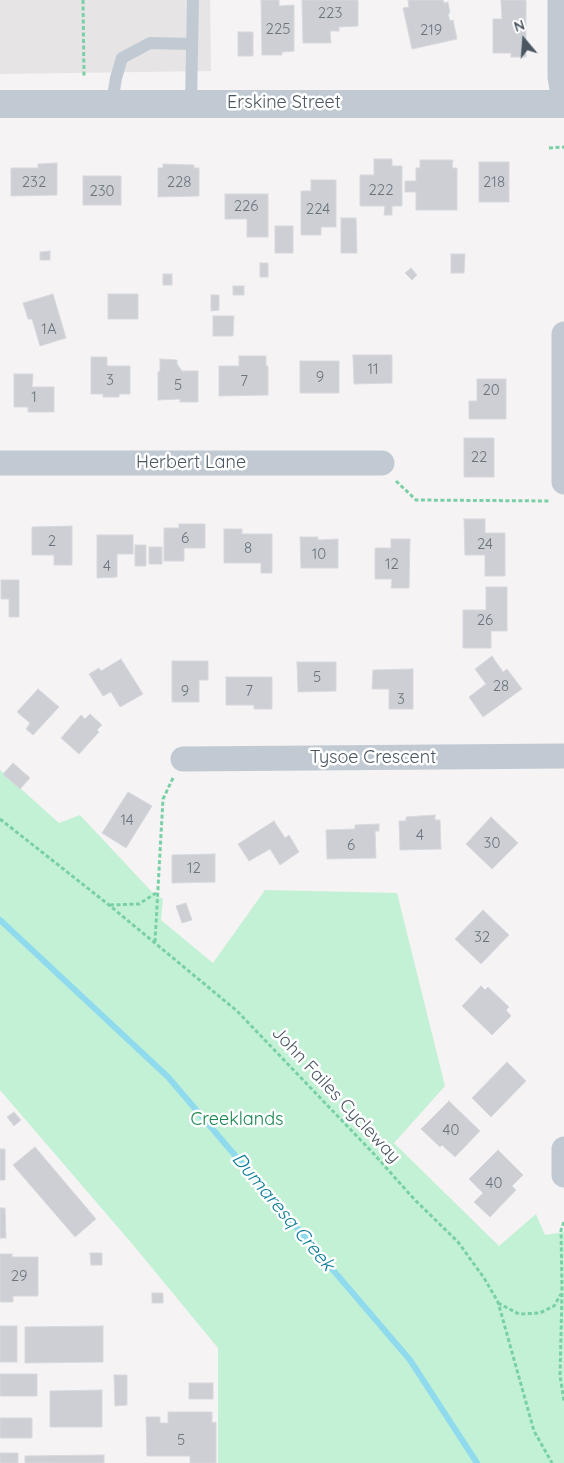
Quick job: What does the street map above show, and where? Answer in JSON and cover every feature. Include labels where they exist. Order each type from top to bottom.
[{"type":"street","points":[[560,0],[560,77],[564,103]]},
{"type":"street","name":"Erskine Street","points":[[1,103],[564,103]]},
{"type":"street","points":[[557,491],[564,467],[564,334]]},
{"type":"street","name":"Herbert Lane","points":[[0,463],[382,463]]},
{"type":"street","name":"Tysoe Crescent","points":[[183,759],[564,756]]},
{"type":"street","points":[[564,1149],[564,1175]]},
{"type":"lane","points":[[191,103],[193,0]]},
{"type":"lane","points":[[112,103],[116,78],[122,58],[150,43],[192,44]]},
{"type":"path","points":[[83,0],[84,78]]},
{"type":"path","points":[[549,148],[564,147]]},
{"type":"path","points":[[397,483],[416,500],[557,491]]},
{"type":"path","points":[[155,942],[156,893],[163,799],[170,785]]},
{"type":"path","name":"John Failes Cycleway","points":[[0,819],[155,942],[237,1011],[373,1153],[414,1199],[458,1242],[484,1278],[498,1302],[534,1431],[552,1463]]},
{"type":"path","points":[[109,905],[139,904],[156,893]]},
{"type":"path","points":[[564,1222],[561,1230],[560,1376],[564,1401]]},
{"type":"path","points":[[498,1302],[519,1314],[540,1313],[554,1306],[562,1293]]},
{"type":"shaded area","points":[[0,0],[210,0],[211,71],[0,74]]},
{"type":"green space","name":"Creeklands","points":[[0,770],[59,823],[80,815],[152,892],[163,899],[161,920],[213,963],[265,890],[397,893],[445,1086],[394,1143],[499,1246],[536,1214],[545,1235],[564,1232],[564,1463],[218,1463],[218,1348],[134,1246],[0,1090]]},
{"type":"building","points":[[261,0],[279,0],[279,6],[294,5],[294,51],[282,52],[282,55],[262,55]]},
{"type":"building","points":[[302,0],[358,0],[358,26],[339,27],[339,31],[330,31],[331,43],[303,43]]},
{"type":"building","points":[[408,0],[443,0],[444,3],[448,2],[450,13],[448,14],[450,21],[453,20],[457,39],[412,49],[403,8],[409,7]]},
{"type":"building","points":[[501,0],[526,0],[526,57],[511,57],[511,53],[493,53],[493,19],[502,19]]},
{"type":"building","points":[[238,32],[253,32],[253,56],[238,56]]},
{"type":"building","points":[[374,159],[392,159],[392,166],[402,166],[402,206],[392,206],[392,215],[384,215],[385,206],[360,206],[360,175],[374,175]]},
{"type":"building","points":[[420,160],[453,160],[452,168],[457,168],[457,210],[416,210],[416,192],[405,192],[405,181],[416,181],[416,168],[420,168]]},
{"type":"building","points":[[479,162],[509,162],[509,202],[479,202]]},
{"type":"building","points":[[57,163],[57,195],[11,196],[11,168],[38,168],[38,164]]},
{"type":"building","points":[[163,164],[194,165],[194,168],[199,168],[199,196],[158,197],[158,168],[163,168]]},
{"type":"building","points":[[83,176],[121,176],[121,205],[83,205]]},
{"type":"building","points":[[311,180],[336,180],[336,227],[321,227],[321,235],[301,235],[301,191],[311,191]]},
{"type":"building","points":[[225,194],[268,194],[268,237],[247,237],[247,219],[225,219]]},
{"type":"building","points":[[341,218],[356,218],[357,253],[341,253]]},
{"type":"building","points":[[275,226],[293,226],[293,253],[275,253]]},
{"type":"building","points":[[50,251],[50,260],[40,260],[40,252]]},
{"type":"building","points":[[451,254],[465,254],[464,273],[451,273]]},
{"type":"building","points":[[260,263],[268,263],[268,277],[260,277]]},
{"type":"building","points":[[411,268],[417,275],[412,280],[405,273]]},
{"type":"building","points":[[163,274],[172,274],[172,285],[163,285]]},
{"type":"building","points":[[233,286],[244,286],[244,295],[233,295]]},
{"type":"building","points":[[53,294],[66,338],[40,346],[32,319],[28,319],[23,303]]},
{"type":"building","points":[[108,294],[138,294],[138,319],[108,319]]},
{"type":"building","points":[[211,295],[219,295],[219,310],[211,311]]},
{"type":"building","points":[[213,316],[234,316],[233,336],[213,336]]},
{"type":"building","points":[[353,355],[392,355],[392,383],[354,384]]},
{"type":"building","points":[[239,356],[266,356],[268,395],[219,396],[219,366],[239,366]]},
{"type":"building","points":[[91,357],[107,357],[107,366],[130,366],[130,394],[119,394],[119,397],[103,397],[103,394],[91,394]]},
{"type":"building","points":[[160,359],[177,360],[177,364],[182,371],[198,371],[198,402],[180,402],[180,399],[158,400]]},
{"type":"building","points":[[300,361],[339,361],[339,393],[300,393]]},
{"type":"building","points":[[14,374],[33,374],[32,387],[54,387],[54,412],[28,412],[28,407],[14,407]]},
{"type":"building","points":[[477,379],[506,379],[506,419],[469,419],[469,401],[477,401]]},
{"type":"building","points":[[464,438],[494,438],[494,477],[464,477]]},
{"type":"building","points":[[464,519],[485,519],[485,533],[505,533],[505,576],[485,576],[485,555],[465,555]]},
{"type":"building","points":[[179,524],[205,524],[205,548],[184,548],[184,561],[164,561],[164,528],[179,528]]},
{"type":"building","points":[[72,526],[72,565],[54,565],[54,555],[32,555],[32,527]]},
{"type":"building","points":[[224,529],[242,529],[242,534],[272,534],[272,573],[261,573],[261,563],[224,563]]},
{"type":"building","points":[[97,535],[133,535],[133,554],[117,554],[117,577],[97,578]]},
{"type":"building","points":[[300,537],[318,537],[318,540],[338,539],[338,568],[301,568]]},
{"type":"building","points":[[391,539],[410,539],[409,588],[391,588],[392,579],[375,579],[375,548],[391,548]]},
{"type":"building","points":[[135,545],[146,545],[146,566],[135,566]]},
{"type":"building","points":[[149,547],[162,547],[162,564],[149,564]]},
{"type":"building","points":[[1,580],[19,580],[19,617],[9,617],[9,599],[1,599]]},
{"type":"building","points":[[486,587],[507,587],[507,631],[491,631],[491,648],[463,648],[463,610],[486,610]]},
{"type":"building","points":[[492,656],[503,672],[507,669],[522,689],[483,717],[469,697],[486,684],[475,669]]},
{"type":"building","points":[[121,659],[143,694],[120,707],[111,692],[103,696],[89,674],[99,668],[101,671]]},
{"type":"building","points":[[172,661],[208,661],[208,680],[199,680],[199,702],[172,702]]},
{"type":"building","points":[[297,662],[336,662],[336,691],[298,692]]},
{"type":"building","points":[[413,669],[413,709],[389,709],[389,689],[372,689],[373,670]]},
{"type":"building","points":[[226,677],[272,677],[272,709],[254,709],[254,705],[226,705]]},
{"type":"building","points":[[38,689],[59,707],[33,735],[26,729],[30,723],[17,712]]},
{"type":"building","points":[[90,714],[102,725],[97,730],[99,732],[79,754],[61,738],[81,715],[85,719]]},
{"type":"building","points":[[13,763],[30,778],[20,789],[3,774]]},
{"type":"building","points":[[128,792],[152,806],[126,848],[102,833]]},
{"type":"building","points":[[435,815],[435,820],[440,820],[441,849],[400,850],[399,821],[406,821],[406,817]]},
{"type":"building","points":[[491,817],[518,843],[492,869],[466,844]]},
{"type":"building","points":[[274,821],[285,838],[289,835],[299,852],[280,865],[270,849],[249,861],[238,844]]},
{"type":"building","points":[[379,824],[379,831],[375,831],[376,858],[327,859],[326,830],[355,829],[355,825]]},
{"type":"building","points":[[215,854],[215,882],[172,883],[172,855]]},
{"type":"building","points":[[186,903],[192,920],[182,923],[176,906]]},
{"type":"building","points":[[483,910],[509,935],[481,964],[455,939]]},
{"type":"building","points":[[481,986],[485,990],[488,987],[509,1007],[506,1010],[511,1016],[492,1035],[462,1006]]},
{"type":"building","points":[[507,1062],[526,1081],[491,1117],[472,1098]]},
{"type":"building","points":[[449,1101],[480,1131],[455,1157],[442,1145],[440,1147],[421,1129]]},
{"type":"building","points":[[14,1112],[21,1120],[14,1126],[7,1117]]},
{"type":"building","points":[[35,1147],[96,1219],[75,1237],[13,1165]]},
{"type":"building","points":[[0,1149],[5,1149],[5,1180],[0,1180]]},
{"type":"building","points":[[498,1150],[523,1175],[512,1186],[516,1190],[490,1217],[474,1202],[483,1193],[469,1179]]},
{"type":"building","points":[[0,1208],[5,1208],[6,1238],[0,1238]]},
{"type":"building","points":[[90,1253],[102,1253],[102,1265],[91,1265]]},
{"type":"building","points":[[0,1254],[12,1254],[12,1257],[38,1257],[38,1296],[13,1296],[13,1302],[0,1302]]},
{"type":"building","points":[[152,1293],[163,1293],[163,1303],[152,1303]]},
{"type":"building","points":[[0,1326],[17,1326],[17,1362],[0,1362]]},
{"type":"building","points":[[103,1326],[103,1362],[25,1363],[25,1327]]},
{"type":"building","points":[[0,1374],[37,1374],[37,1396],[0,1396]]},
{"type":"building","points":[[114,1375],[127,1375],[127,1405],[115,1406]]},
{"type":"building","points":[[189,1383],[213,1383],[213,1399],[189,1399]]},
{"type":"building","points":[[102,1390],[102,1427],[50,1427],[50,1391]]},
{"type":"building","points":[[168,1412],[212,1412],[212,1423],[216,1422],[216,1463],[190,1463],[190,1456],[147,1456],[146,1417],[160,1417],[160,1423],[168,1423]]},
{"type":"building","points":[[0,1418],[32,1418],[32,1438],[0,1438]]},
{"type":"building","points":[[0,1453],[18,1453],[18,1463],[0,1463]]},
{"type":"building","points":[[104,1455],[104,1463],[25,1463],[25,1456]]},
{"type":"waterway","name":"Dumaresq Creek","points":[[0,920],[168,1077],[410,1360],[477,1463]]}]
